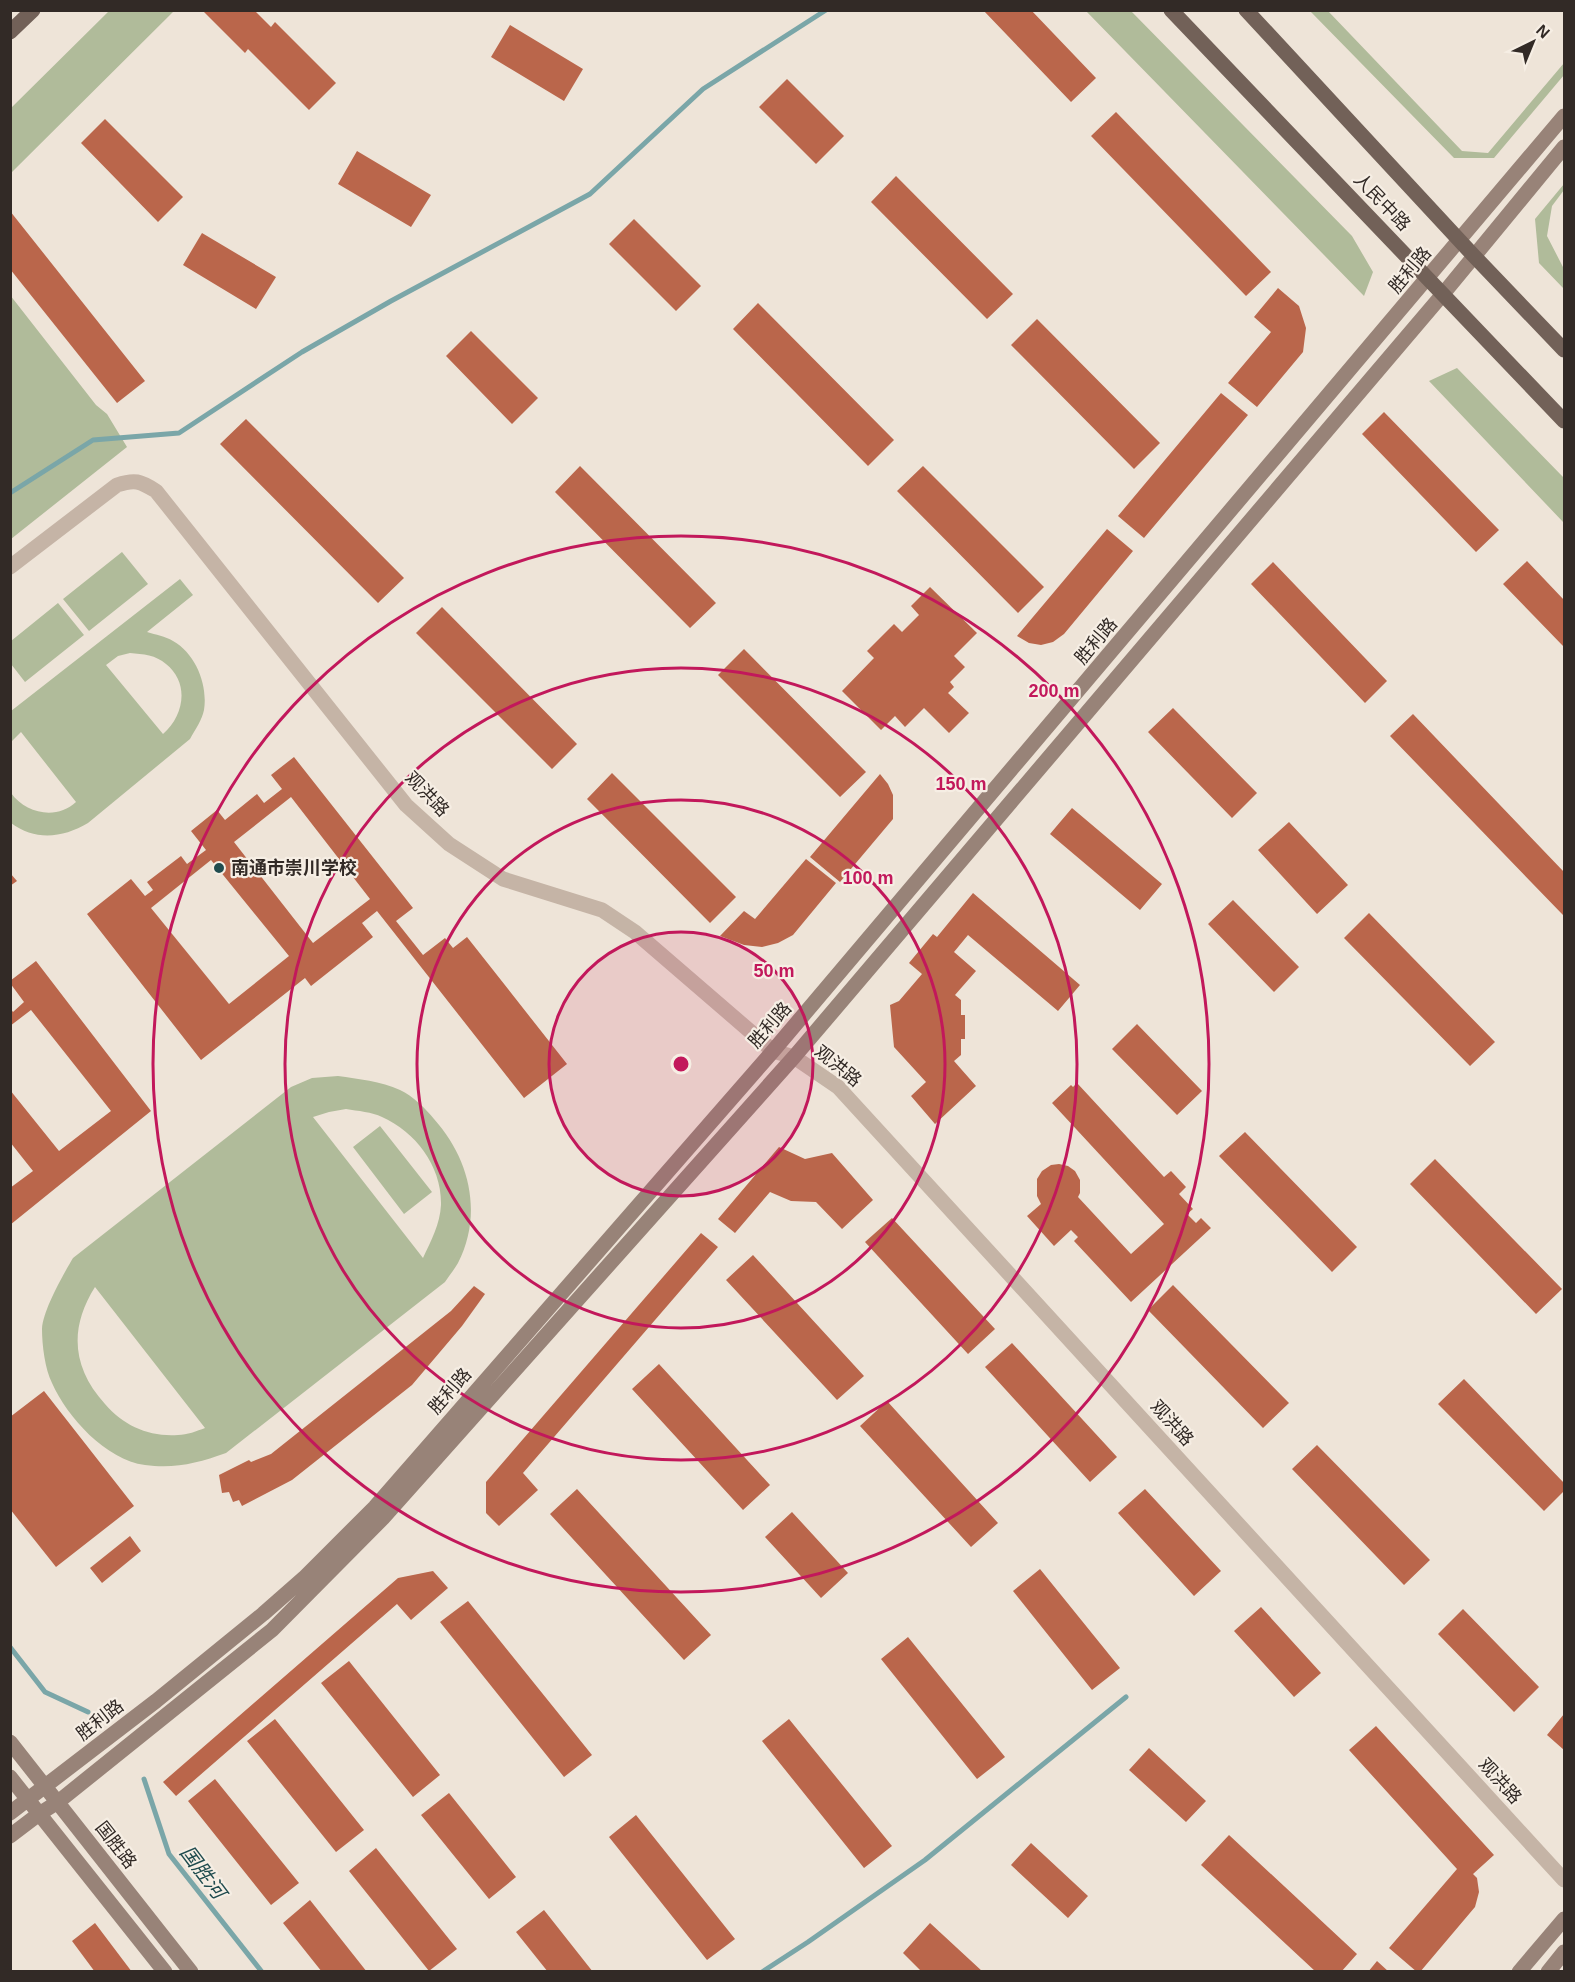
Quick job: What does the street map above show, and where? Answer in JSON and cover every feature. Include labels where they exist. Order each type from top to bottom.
[{"type":"main road","points":[[10,32],[33,10]]},
{"type":"main road","name":"人民中路","points":[[1171,10],[1564,421]]},
{"type":"main road","name":"人民中路","points":[[1246,10],[1564,350]]},
{"type":"street","name":"胜利路","points":[[10,1813],[156,1701],[263,1614],[304,1578],[367,1515],[773,1051],[1564,116]]},
{"type":"street","name":"胜利路","points":[[10,1836],[58,1802],[272,1630],[383,1518],[794,1056],[1443,294],[1564,147]]},
{"type":"street","name":"观洪路","points":[[10,567],[117,484],[132,480],[143,483],[156,491],[406,805],[449,844],[503,879],[602,910],[635,932],[773,1051],[794,1056],[838,1087],[1564,1880]]},
{"type":"street","name":"国胜路","points":[[10,1742],[191,1971]]},
{"type":"street","points":[[10,1777],[165,1971]]},
{"type":"street","points":[[1519,1971],[1564,1919]]},
{"type":"street","points":[[1548,1971],[1564,1952]]},
{"type":"green space","points":[[110,10],[174,11],[11,173],[11,108]]},
{"type":"green space","points":[[1086,11],[1131,11],[1352,236],[1373,272],[1364,296]]},
{"type":"green space","points":[[1310,11],[1328,11],[1462,151],[1488,153],[1564,63],[1564,75],[1494,158],[1454,158]]},
{"type":"green space","points":[[1564,184],[1564,190],[1552,206],[1547,236],[1564,269],[1564,289],[1539,263],[1535,219]]},
{"type":"green space","points":[[10,295],[96,405],[107,414],[127,447],[11,539]]},
{"type":"green space","points":[[1457,368],[1564,478],[1564,523],[1429,381]]},
{"type":"green space","points":[[122,552],[148,584],[89,631],[63,599]]},
{"type":"green space","points":[[180,579],[193,595],[147,632],[173,641],[194,662],[204,690],[204,710],[200,721],[190,739],[88,823],[69,832],[39,835],[20,829],[11,823],[11,793],[25,806],[42,812],[60,811],[76,802],[21,732],[11,742],[11,711]],"holes":[[[130,653],[149,655],[162,661],[179,680],[180,709],[170,727],[163,734],[106,665],[118,656]]]},
{"type":"green space","points":[[58,603],[84,635],[25,682],[11,664],[11,641]]},
{"type":"green space","points":[[338,1076],[393,1087],[410,1096],[434,1119],[456,1151],[469,1188],[470,1225],[466,1244],[458,1263],[445,1282],[226,1453],[176,1466],[145,1465],[116,1455],[102,1446],[78,1423],[59,1396],[50,1377],[44,1357],[42,1329],[46,1312],[59,1283],[73,1258],[291,1087],[312,1078]],"holes":[[[346,1109],[374,1114],[394,1124],[416,1141],[432,1164],[437,1177],[441,1205],[437,1226],[423,1258],[313,1117]],[[95,1287],[205,1428],[181,1435],[147,1432],[129,1424],[112,1412],[94,1390],[80,1362],[78,1333],[81,1318]]]},
{"type":"green space","points":[[380,1126],[432,1192],[404,1214],[353,1147]]},
{"type":"building","points":[[202,10],[254,10],[271,27],[275,22],[336,83],[309,110],[248,49],[245,53]]},
{"type":"building","points":[[983,10],[1031,10],[1096,78],[1071,102]]},
{"type":"building","points":[[510,25],[583,69],[564,101],[491,57]]},
{"type":"building","points":[[787,79],[844,136],[816,164],[759,107]]},
{"type":"building","points":[[1116,112],[1271,272],[1246,296],[1091,136]]},
{"type":"building","points":[[105,119],[183,197],[158,222],[81,143]]},
{"type":"building","points":[[357,151],[431,195],[411,227],[338,184]]},
{"type":"building","points":[[896,176],[1013,294],[987,319],[871,202]]},
{"type":"building","points":[[10,211],[145,381],[117,403],[10,269]]},
{"type":"building","points":[[634,219],[701,286],[676,311],[609,244]]},
{"type":"building","points":[[202,233],[276,277],[256,309],[183,265]]},
{"type":"building","points":[[1278,288],[1299,306],[1306,328],[1303,352],[1257,407],[1228,383],[1271,332],[1254,317]]},
{"type":"building","points":[[758,303],[894,440],[868,466],[733,329]]},
{"type":"building","points":[[1037,319],[1160,443],[1134,469],[1011,345]]},
{"type":"building","points":[[471,331],[538,398],[512,424],[446,356]]},
{"type":"building","points":[[1221,393],[1248,415],[1144,538],[1118,516]]},
{"type":"building","points":[[1384,412],[1499,530],[1476,552],[1362,434]]},
{"type":"building","points":[[246,419],[404,578],[378,603],[220,444]]},
{"type":"building","points":[[580,466],[716,603],[690,628],[555,492]]},
{"type":"building","points":[[923,466],[1044,587],[1018,613],[897,491]]},
{"type":"building","points":[[1107,529],[1133,551],[1064,634],[1053,642],[1041,645],[1029,643],[1017,636]]},
{"type":"building","points":[[1527,561],[1564,600],[1564,647],[1503,584]]},
{"type":"building","points":[[1273,562],[1387,681],[1365,703],[1251,584]]},
{"type":"building","points":[[930,587],[977,633],[954,656],[965,667],[950,682],[954,687],[948,693],[969,713],[949,733],[924,708],[905,727],[895,716],[881,730],[842,691],[874,658],[867,651],[894,624],[902,632],[919,615],[911,606]]},
{"type":"building","points":[[442,607],[577,744],[552,769],[416,633]]},
{"type":"building","points":[[744,649],[866,772],[840,797],[718,675]]},
{"type":"building","points":[[1173,708],[1257,793],[1232,818],[1148,732]]},
{"type":"building","points":[[1413,714],[1564,872],[1563,915],[1390,736]]},
{"type":"building","points":[[294,757],[413,908],[396,921],[423,955],[445,938],[453,948],[467,937],[567,1064],[524,1098],[377,911],[362,923],[373,937],[311,986],[305,978],[201,1060],[87,914],[131,879],[145,896],[153,890],[147,882],[181,856],[187,864],[206,850],[191,831],[217,810],[225,820],[257,794],[264,803],[282,789],[271,775]],"holes":[[[291,797],[370,899],[313,943],[234,842]],[[211,860],[289,956],[229,1004],[151,908]]]},
{"type":"building","points":[[612,773],[736,897],[710,923],[587,799]]},
{"type":"building","points":[[880,774],[893,795],[893,819],[840,882],[810,857]]},
{"type":"building","points":[[1072,808],[1162,884],[1140,910],[1050,834]]},
{"type":"building","points":[[1289,822],[1348,885],[1317,914],[1258,850]]},
{"type":"building","points":[[806,859],[836,883],[793,935],[778,943],[762,947],[744,945],[720,936],[744,911],[755,919]]},
{"type":"building","points":[[10,873],[17,881],[10,886]]},
{"type":"building","points":[[973,893],[1080,985],[1058,1011],[968,935],[954,952],[976,971],[955,995],[961,1000],[961,1015],[965,1015],[965,1039],[961,1039],[961,1055],[954,1061],[976,1086],[935,1124],[911,1096],[926,1082],[894,1047],[890,1005],[899,1001],[922,974],[909,963],[933,934],[937,937]]},
{"type":"building","points":[[1233,900],[1299,967],[1274,992],[1208,924]]},
{"type":"building","points":[[1369,913],[1495,1042],[1470,1066],[1344,938]]},
{"type":"building","points":[[36,961],[151,1111],[10,1225],[10,1188],[33,1171],[10,1142],[10,1090],[59,1151],[111,1111],[31,1010],[10,1026],[10,1008],[13,1012],[24,1002],[10,981]]},
{"type":"building","points":[[1137,1024],[1202,1091],[1177,1115],[1112,1049]]},
{"type":"building","points":[[1077,1083],[1164,1177],[1171,1171],[1186,1187],[1179,1194],[1193,1209],[1187,1214],[1196,1223],[1201,1218],[1211,1228],[1131,1302],[1074,1241],[1078,1237],[1071,1230],[1054,1246],[1027,1216],[1041,1204],[1037,1196],[1037,1179],[1042,1171],[1051,1165],[1059,1164],[1075,1171],[1080,1180],[1078,1197],[1131,1254],[1164,1224],[1052,1103],[1071,1085],[1073,1087]]},
{"type":"building","points":[[1245,1132],[1357,1247],[1332,1272],[1219,1156]]},
{"type":"building","points":[[779,1147],[805,1159],[832,1153],[873,1200],[842,1229],[816,1202],[791,1201],[770,1192],[735,1233],[718,1219]]},
{"type":"building","points":[[1435,1159],[1562,1289],[1536,1314],[1410,1184]]},
{"type":"building","points":[[892,1218],[995,1329],[968,1354],[865,1242]]},
{"type":"building","points":[[701,1233],[718,1247],[523,1473],[538,1490],[499,1526],[486,1513],[486,1482]]},
{"type":"building","points":[[753,1255],[864,1376],[837,1400],[726,1280]]},
{"type":"building","points":[[1173,1285],[1289,1403],[1263,1428],[1148,1310]]},
{"type":"building","points":[[474,1286],[485,1294],[462,1326],[412,1385],[292,1480],[242,1506],[239,1500],[233,1502],[229,1492],[222,1493],[219,1475],[249,1460],[251,1462],[271,1454],[451,1311]]},
{"type":"building","points":[[1012,1343],[1117,1457],[1090,1482],[985,1367]]},
{"type":"building","points":[[659,1364],[770,1485],[743,1510],[632,1389]]},
{"type":"building","points":[[1464,1379],[1564,1483],[1564,1491],[1544,1511],[1438,1404]]},
{"type":"building","points":[[44,1391],[134,1506],[56,1567],[10,1509],[10,1417]]},
{"type":"building","points":[[887,1401],[998,1523],[971,1547],[860,1426]]},
{"type":"building","points":[[1317,1445],[1430,1560],[1404,1585],[1292,1469]]},
{"type":"building","points":[[577,1489],[711,1635],[684,1660],[550,1514]]},
{"type":"building","points":[[1145,1489],[1221,1571],[1194,1596],[1118,1513]]},
{"type":"building","points":[[792,1512],[848,1573],[821,1598],[765,1537]]},
{"type":"building","points":[[130,1536],[141,1551],[102,1583],[90,1568]]},
{"type":"building","points":[[1040,1569],[1120,1668],[1092,1690],[1013,1591]]},
{"type":"building","points":[[433,1571],[448,1588],[411,1620],[397,1604],[176,1796],[163,1782],[398,1578]]},
{"type":"building","points":[[468,1601],[592,1755],[564,1777],[440,1622]]},
{"type":"building","points":[[1261,1607],[1321,1673],[1294,1697],[1234,1631]]},
{"type":"building","points":[[1463,1609],[1539,1687],[1514,1712],[1438,1634]]},
{"type":"building","points":[[908,1637],[1005,1757],[977,1779],[881,1659]]},
{"type":"building","points":[[349,1661],[440,1775],[413,1797],[321,1683]]},
{"type":"building","points":[[1564,1714],[1564,1750],[1547,1735]]},
{"type":"building","points":[[275,1719],[364,1830],[336,1852],[247,1741]]},
{"type":"building","points":[[789,1719],[892,1846],[864,1868],[762,1741]]},
{"type":"building","points":[[1376,1726],[1494,1855],[1473,1874],[1477,1878],[1479,1892],[1475,1907],[1420,1972],[1417,1972],[1389,1948],[1457,1869],[1349,1750]]},
{"type":"building","points":[[1149,1748],[1206,1801],[1186,1822],[1129,1770]]},
{"type":"building","points":[[215,1779],[299,1883],[271,1905],[188,1801]]},
{"type":"building","points":[[449,1793],[516,1877],[489,1899],[421,1815]]},
{"type":"building","points":[[636,1815],[735,1939],[707,1960],[609,1837]]},
{"type":"building","points":[[1229,1835],[1357,1954],[1341,1972],[1316,1972],[1201,1865]]},
{"type":"building","points":[[1031,1843],[1088,1896],[1068,1918],[1011,1865]]},
{"type":"building","points":[[376,1848],[457,1949],[429,1971],[349,1871]]},
{"type":"building","points":[[310,1900],[367,1972],[322,1972],[283,1923]]},
{"type":"building","points":[[544,1910],[593,1972],[548,1972],[516,1932]]},
{"type":"building","points":[[95,1923],[132,1972],[95,1972],[72,1941]]},
{"type":"building","points":[[930,1923],[983,1972],[922,1972],[903,1953]]},
{"type":"building","points":[[1377,1961],[1389,1972],[1368,1972]]},
{"type":"waterway","points":[[10,493],[93,440],[179,433],[302,352],[391,301],[590,194],[703,89],[826,10]]},
{"type":"waterway","name":"国胜河","points":[[10,1647],[45,1692],[88,1712]]},
{"type":"waterway","points":[[762,1972],[925,1860],[1126,1697]]},
{"type":"waterway","name":"国胜河","points":[[144,1779],[169,1854],[262,1972]]},
{"type":"place","name":"南通市崇川学校","points":[[219,868]]}]
